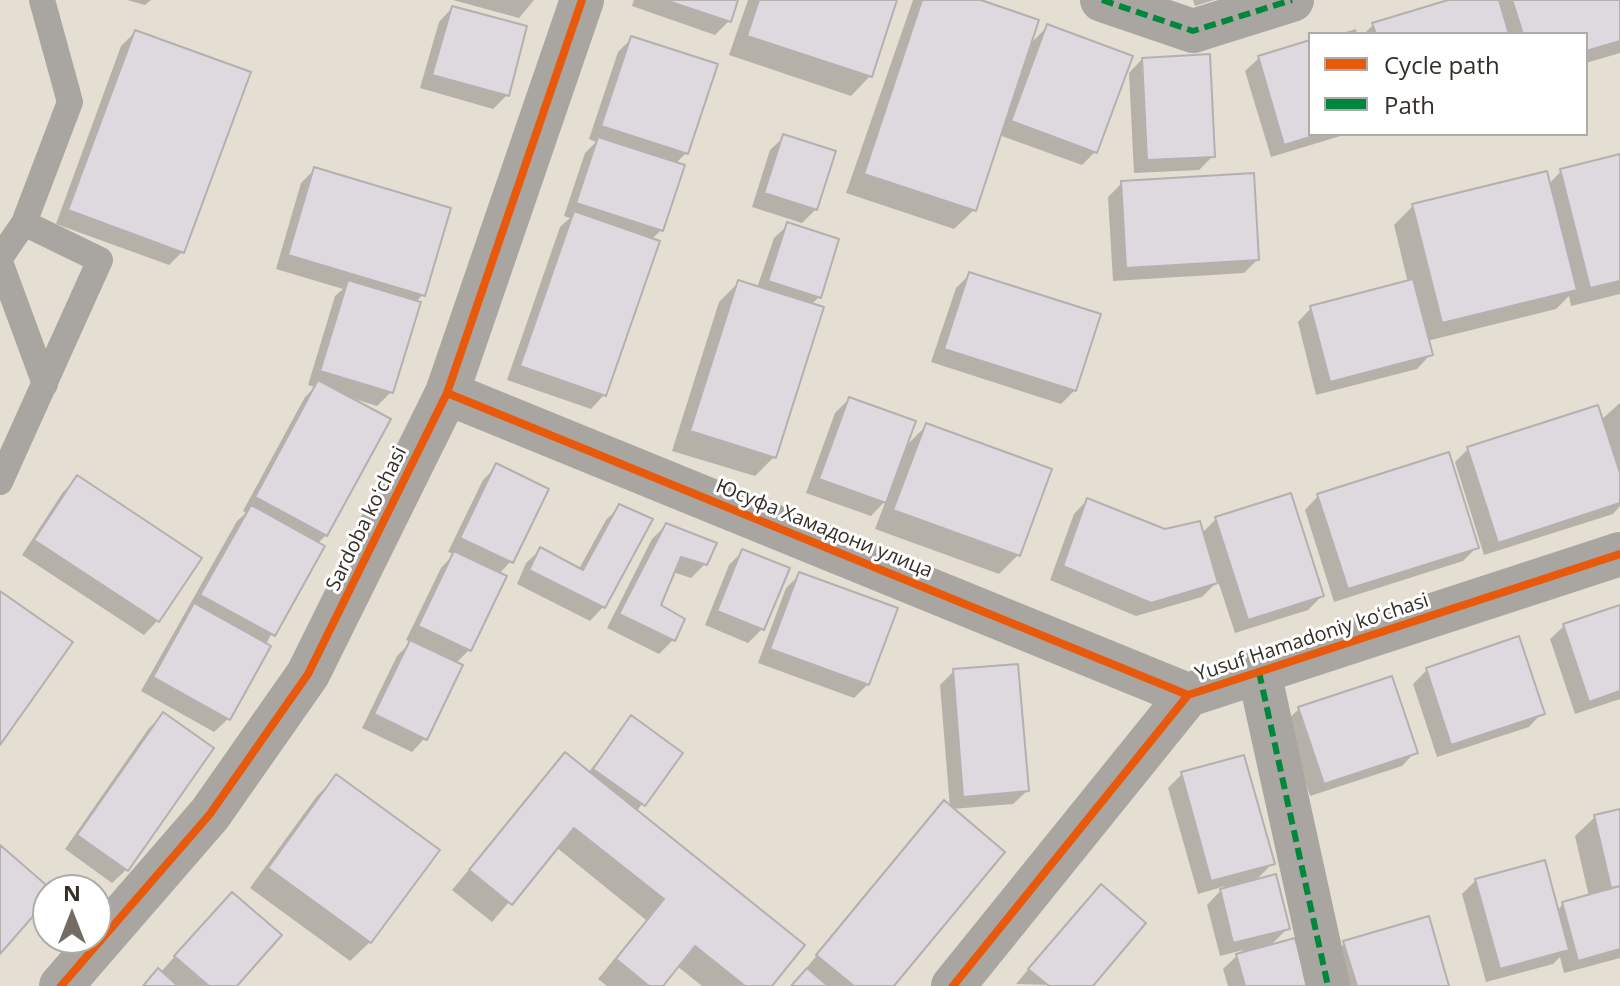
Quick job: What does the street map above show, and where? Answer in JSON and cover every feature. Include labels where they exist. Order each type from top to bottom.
[{"type":"street","name":"Sardoba koʻchasi","points":[[61,986],[210,814],[308,674],[447,393],[582,0]]},
{"type":"street","points":[[1102,0],[1193,31],[1292,0]]},
{"type":"street","name":"Юсуфа Хамадони улица","points":[[447,393],[1188,695]]},
{"type":"street","name":"Yusuf Hamadoniy koʻchasi","points":[[953,986],[1188,695],[1620,554]]},
{"type":"street","points":[[1259,672],[1328,986]]},
{"type":"lane","points":[[42,0],[70,102],[24,223],[0,260],[45,384]]},
{"type":"lane","points":[[0,482],[7,450],[45,384],[100,260],[24,223]]},
{"type":"building","points":[[665,0],[738,0],[731,22]]},
{"type":"building","points":[[759,0],[897,0],[872,77],[747,36]]},
{"type":"building","points":[[922,0],[981,0],[1039,20],[976,211],[864,174]]},
{"type":"building","points":[[1448,0],[1499,0],[1508,32],[1375,32],[1372,23]]},
{"type":"building","points":[[1512,0],[1620,0],[1620,41],[1588,50],[1588,32],[1522,32]]},
{"type":"building","points":[[452,6],[527,26],[509,96],[432,75]]},
{"type":"building","points":[[1047,24],[1133,56],[1097,153],[1011,121]]},
{"type":"building","points":[[135,30],[251,72],[184,253],[68,210]]},
{"type":"building","points":[[631,36],[718,64],[688,154],[601,126]]},
{"type":"building","points":[[1308,41],[1308,136],[1313,136],[1284,145],[1258,56]]},
{"type":"building","points":[[1210,54],[1215,157],[1147,160],[1142,58]]},
{"type":"building","points":[[783,134],[836,151],[817,210],[764,193]]},
{"type":"building","points":[[598,137],[685,165],[663,231],[576,203]]},
{"type":"building","points":[[1620,154],[1620,281],[1590,288],[1560,169]]},
{"type":"building","points":[[314,167],[451,208],[425,296],[288,255]]},
{"type":"building","points":[[1547,171],[1577,290],[1442,323],[1412,204]]},
{"type":"building","points":[[1254,173],[1259,260],[1126,268],[1121,181]]},
{"type":"building","points":[[574,211],[660,241],[606,396],[520,366]]},
{"type":"building","points":[[787,222],[839,239],[821,298],[768,281]]},
{"type":"building","points":[[969,272],[1101,314],[1076,391],[944,349]]},
{"type":"building","points":[[1413,279],[1433,355],[1330,382],[1310,306]]},
{"type":"building","points":[[348,280],[421,302],[393,393],[320,371]]},
{"type":"building","points":[[738,280],[824,307],[776,458],[690,431]]},
{"type":"building","points":[[318,380],[391,419],[327,536],[255,497]]},
{"type":"building","points":[[849,397],[916,421],[886,503],[819,479]]},
{"type":"building","points":[[1598,405],[1620,473],[1620,503],[1498,543],[1467,447]]},
{"type":"building","points":[[926,423],[1052,469],[1020,556],[893,510]]},
{"type":"building","points":[[1449,452],[1479,548],[1348,589],[1317,494]]},
{"type":"building","points":[[496,463],[549,489],[513,563],[460,538]]},
{"type":"building","points":[[77,475],[202,558],[159,622],[34,540]]},
{"type":"building","points":[[1291,493],[1324,596],[1248,620],[1215,517]]},
{"type":"building","points":[[1087,498],[1165,529],[1200,521],[1218,583],[1151,603],[1063,566]]},
{"type":"building","points":[[619,504],[653,519],[605,608],[529,570],[540,547],[583,570]]},
{"type":"building","points":[[251,505],[325,546],[275,636],[200,595]]},
{"type":"building","points":[[666,523],[717,543],[707,565],[681,557],[661,605],[685,619],[675,641],[619,614]]},
{"type":"building","points":[[742,549],[790,568],[764,630],[717,611]]},
{"type":"building","points":[[454,551],[507,576],[471,651],[418,626]]},
{"type":"building","points":[[799,572],[898,608],[869,685],[770,649]]},
{"type":"building","points":[[0,591],[73,642],[0,745]]},
{"type":"building","points":[[194,603],[271,646],[230,720],[153,677]]},
{"type":"building","points":[[1620,605],[1620,691],[1589,702],[1563,624]]},
{"type":"building","points":[[1519,636],[1545,714],[1451,745],[1426,668]]},
{"type":"building","points":[[410,640],[463,665],[427,740],[374,714]]},
{"type":"building","points":[[1018,664],[1029,791],[963,797],[953,669]]},
{"type":"building","points":[[1392,676],[1418,753],[1324,784],[1298,707]]},
{"type":"building","points":[[163,712],[214,748],[128,871],[77,835]]},
{"type":"building","points":[[631,715],[683,753],[645,806],[593,769]]},
{"type":"building","points":[[565,752],[805,945],[772,986],[745,986],[695,946],[663,986],[649,986],[616,959],[664,899],[574,828],[512,905],[469,870]]},
{"type":"building","points":[[1244,755],[1275,864],[1211,881],[1181,772]]},
{"type":"building","points":[[336,774],[440,850],[371,943],[268,868]]},
{"type":"building","points":[[944,800],[1005,852],[894,986],[854,986],[816,955]]},
{"type":"building","points":[[1620,809],[1620,886],[1611,888],[1594,815]]},
{"type":"building","points":[[0,845],[34,874],[32,917],[0,954]]},
{"type":"building","points":[[1545,860],[1569,950],[1500,969],[1475,879]]},
{"type":"building","points":[[1276,874],[1290,929],[1233,943],[1220,889]]},
{"type":"building","points":[[1101,884],[1146,923],[1093,986],[1049,986],[1028,969]]},
{"type":"building","points":[[1620,886],[1620,949],[1578,961],[1562,902]]},
{"type":"building","points":[[232,892],[282,935],[237,986],[209,986],[174,956]]},
{"type":"building","points":[[1429,916],[1449,986],[1357,986],[1343,941]]},
{"type":"building","points":[[1295,938],[1308,986],[1245,986],[1236,954]]},
{"type":"building","points":[[158,968],[178,986],[143,986]]},
{"type":"building","points":[[807,968],[828,986],[791,986]]},
{"type":"marked path","points":[[1102,0],[1193,31],[1292,0]]},
{"type":"marked path","points":[[1259,672],[1328,986]]},
{"type":"cycle path","points":[[61,986],[210,814],[308,674],[447,393],[582,0]]},
{"type":"cycle path","points":[[447,393],[1188,695]]},
{"type":"cycle path","points":[[953,986],[1188,695],[1620,554]]}]
